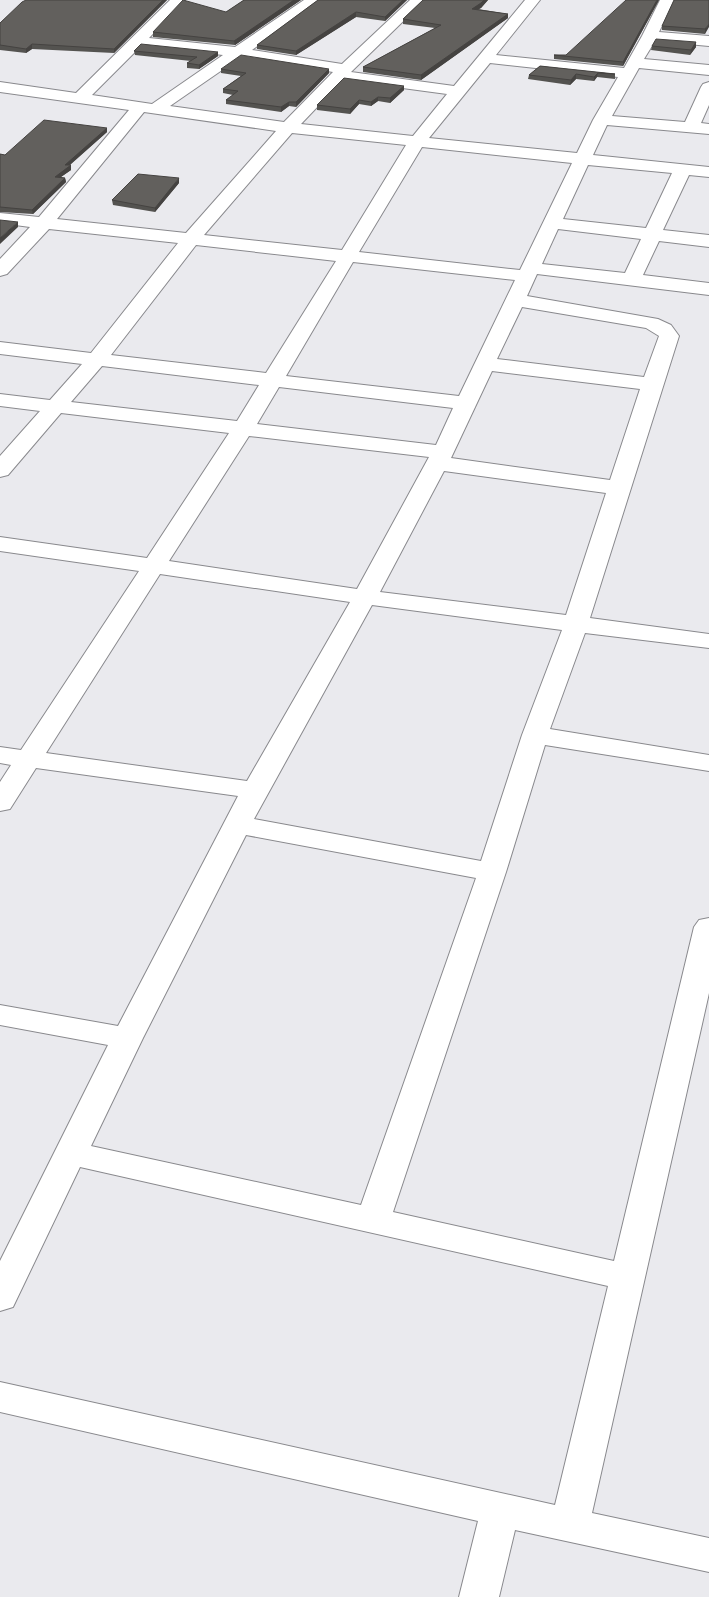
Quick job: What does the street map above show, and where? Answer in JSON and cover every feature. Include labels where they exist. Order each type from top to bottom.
[{"type":"street","points":[[80,98],[178,0]]},
{"type":"street","points":[[0,270],[44,224],[147,108],[314,0]]},
{"type":"street","points":[[0,470],[97,359],[190,238],[288,128],[342,72],[418,0]]},
{"type":"street","points":[[0,803],[243,429],[416,143],[533,0]]},
{"type":"street","points":[[0,1297],[127,1038],[255,790],[365,597],[440,457],[517,300],[601,120],[650,36],[667,0]]},
{"type":"street","points":[[650,36],[709,41]]},
{"type":"street","points":[[136,41],[236,52],[458,91]]},
{"type":"street","points":[[485,58],[631,68],[709,70]]},
{"type":"street","points":[[0,87],[288,128],[416,143],[709,172]]},
{"type":"street","points":[[691,127],[709,87]]},
{"type":"street","points":[[601,120],[709,129]]},
{"type":"street","points":[[631,280],[683,169]]},
{"type":"street","points":[[0,218],[346,257],[631,280],[709,289]]},
{"type":"street","points":[[552,223],[709,241]]},
{"type":"street","points":[[373,1220],[492,872],[535,735],[576,624],[669,336],[664,329],[651,323],[517,300]]},
{"type":"street","points":[[0,348],[465,403]]},
{"type":"street","points":[[484,364],[652,384]]},
{"type":"street","points":[[0,400],[54,408],[243,429],[440,457],[619,488]]},
{"type":"street","points":[[0,544],[365,597],[709,641]]},
{"type":"street","points":[[535,735],[709,763]]},
{"type":"street","points":[[0,755],[255,790]]},
{"type":"street","points":[[238,825],[492,872]]},
{"type":"street","points":[[570,1525],[709,927]]},
{"type":"street","points":[[0,1015],[127,1038]]},
{"type":"street","points":[[70,1153],[628,1277]]},
{"type":"street","points":[[0,1397],[500,1510],[709,1555]]},
{"type":"street","points":[[479,1597],[500,1510]]},
{"type":"building","points":[[26,0],[163,0],[114,49],[32,44],[26,49],[0,45],[0,23]]},
{"type":"building","points":[[183,0],[226,12],[244,0],[294,0],[234,41],[153,32]]},
{"type":"building","points":[[318,0],[403,0],[385,17],[356,12],[296,51],[257,45]]},
{"type":"building","points":[[423,0],[484,0],[472,9],[508,14],[421,75],[363,67],[441,25],[403,19]]},
{"type":"building","points":[[626,0],[657,0],[623,62],[554,55],[566,55]]},
{"type":"building","points":[[674,0],[709,0],[709,24],[705,29],[662,26]]},
{"type":"building","points":[[656,39],[696,42],[691,50],[652,46]]},
{"type":"building","points":[[141,44],[218,52],[199,65],[187,63],[197,57],[134,51]]},
{"type":"building","points":[[241,55],[329,69],[296,102],[289,102],[281,107],[226,100],[238,91],[223,89],[246,73],[221,69]]},
{"type":"building","points":[[540,66],[615,74],[598,73],[594,77],[576,74],[571,80],[529,75]]},
{"type":"building","points":[[344,78],[404,86],[390,98],[378,97],[371,102],[359,100],[350,109],[317,105]]},
{"type":"building","points":[[44,120],[107,128],[65,165],[71,165],[55,177],[65,178],[32,210],[0,207],[0,154],[5,155]]},
{"type":"building","points":[[138,174],[179,178],[155,208],[112,200]]},
{"type":"building","points":[[0,220],[18,222],[0,238]]}]
